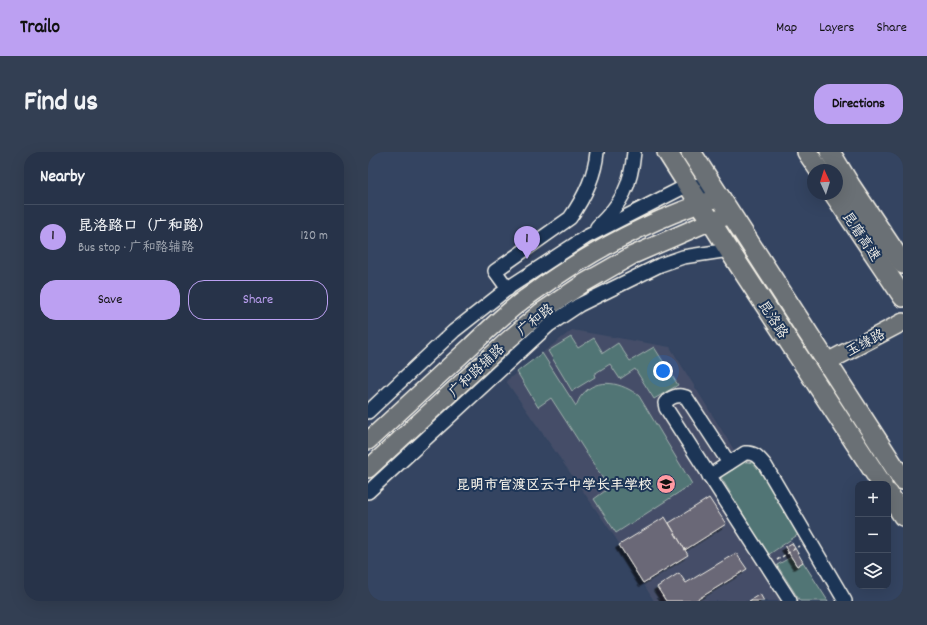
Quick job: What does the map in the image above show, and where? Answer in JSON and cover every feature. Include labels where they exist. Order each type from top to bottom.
[{"type":"highway","name":"昆洛路","points":[[667,152],[729,250],[880,481]]},
{"type":"highway","name":"昆洛路","points":[[691,152],[903,480]]},
{"type":"highway","points":[[808,152],[815,164]]},
{"type":"highway","name":"昆磨高速","points":[[830,152],[850,185],[903,264]]},
{"type":"highway","name":"昆磨高速","points":[[838,200],[902,296]]},
{"type":"highway","points":[[891,498],[903,516]]},
{"type":"main road","name":"广和路","points":[[368,441],[528,295],[573,265],[623,237],[720,197]]},
{"type":"main road","name":"广和路","points":[[368,470],[507,341],[541,312],[584,283],[632,255],[711,221],[732,214]]},
{"type":"main road","name":"玉缘路","points":[[827,362],[903,322]]},
{"type":"street","points":[[508,289],[495,270],[570,218],[590,184],[596,163],[597,152]]},
{"type":"street","points":[[586,237],[609,216],[619,202],[628,186],[634,152]]},
{"type":"street","points":[[368,412],[454,331],[508,289],[586,237],[688,185],[700,185],[710,189],[720,197]]},
{"type":"street","name":"广和路辅路","points":[[368,492],[549,325],[568,312],[579,305],[660,265],[683,256],[729,250]]},
{"type":"street","points":[[507,341],[539,324],[568,312]]},
{"type":"street","points":[[734,460],[686,397],[676,396],[665,403],[666,408],[790,601]]},
{"type":"street","points":[[368,432],[390,421]]},
{"type":"street","points":[[709,476],[745,453],[750,452],[755,454],[765,465],[845,601]]},
{"type":"path","points":[[767,566],[809,539]]},
{"type":"shaded area","name":"昆明市官渡区云子中学长丰学校","points":[[572,330],[670,347],[828,601],[654,601],[615,537],[506,381]]},
{"type":"green space","points":[[571,337],[578,348],[594,338],[603,353],[618,343],[630,361],[654,347],[678,385],[654,399],[635,369],[620,379],[610,364],[594,374],[595,377],[572,391],[548,351]]},
{"type":"green space","points":[[542,353],[576,406],[581,396],[595,385],[618,385],[633,391],[639,396],[692,484],[616,533],[594,499],[609,488],[551,398],[538,407],[517,372]]},
{"type":"green space","points":[[741,461],[760,464],[799,534],[768,555],[719,474]]},
{"type":"green space","points":[[791,557],[797,565],[803,562],[828,601],[800,601],[777,565]]},
{"type":"building","points":[[709,498],[726,524],[685,550],[669,523]]},
{"type":"building","points":[[665,517],[688,555],[643,583],[619,545]]},
{"type":"building","points":[[792,543],[803,562],[797,566],[785,547]]},
{"type":"building","points":[[736,553],[747,569],[695,601],[666,601],[657,587],[679,573],[686,583]]},
{"type":"building","points":[[760,594],[764,601],[749,601]]},
{"type":"place","name":"昆洛路口（广和路）","points":[[527,259]]},
{"type":"place","name":"昆明市官渡区云子中学长丰学校","points":[[666,484]]}]
